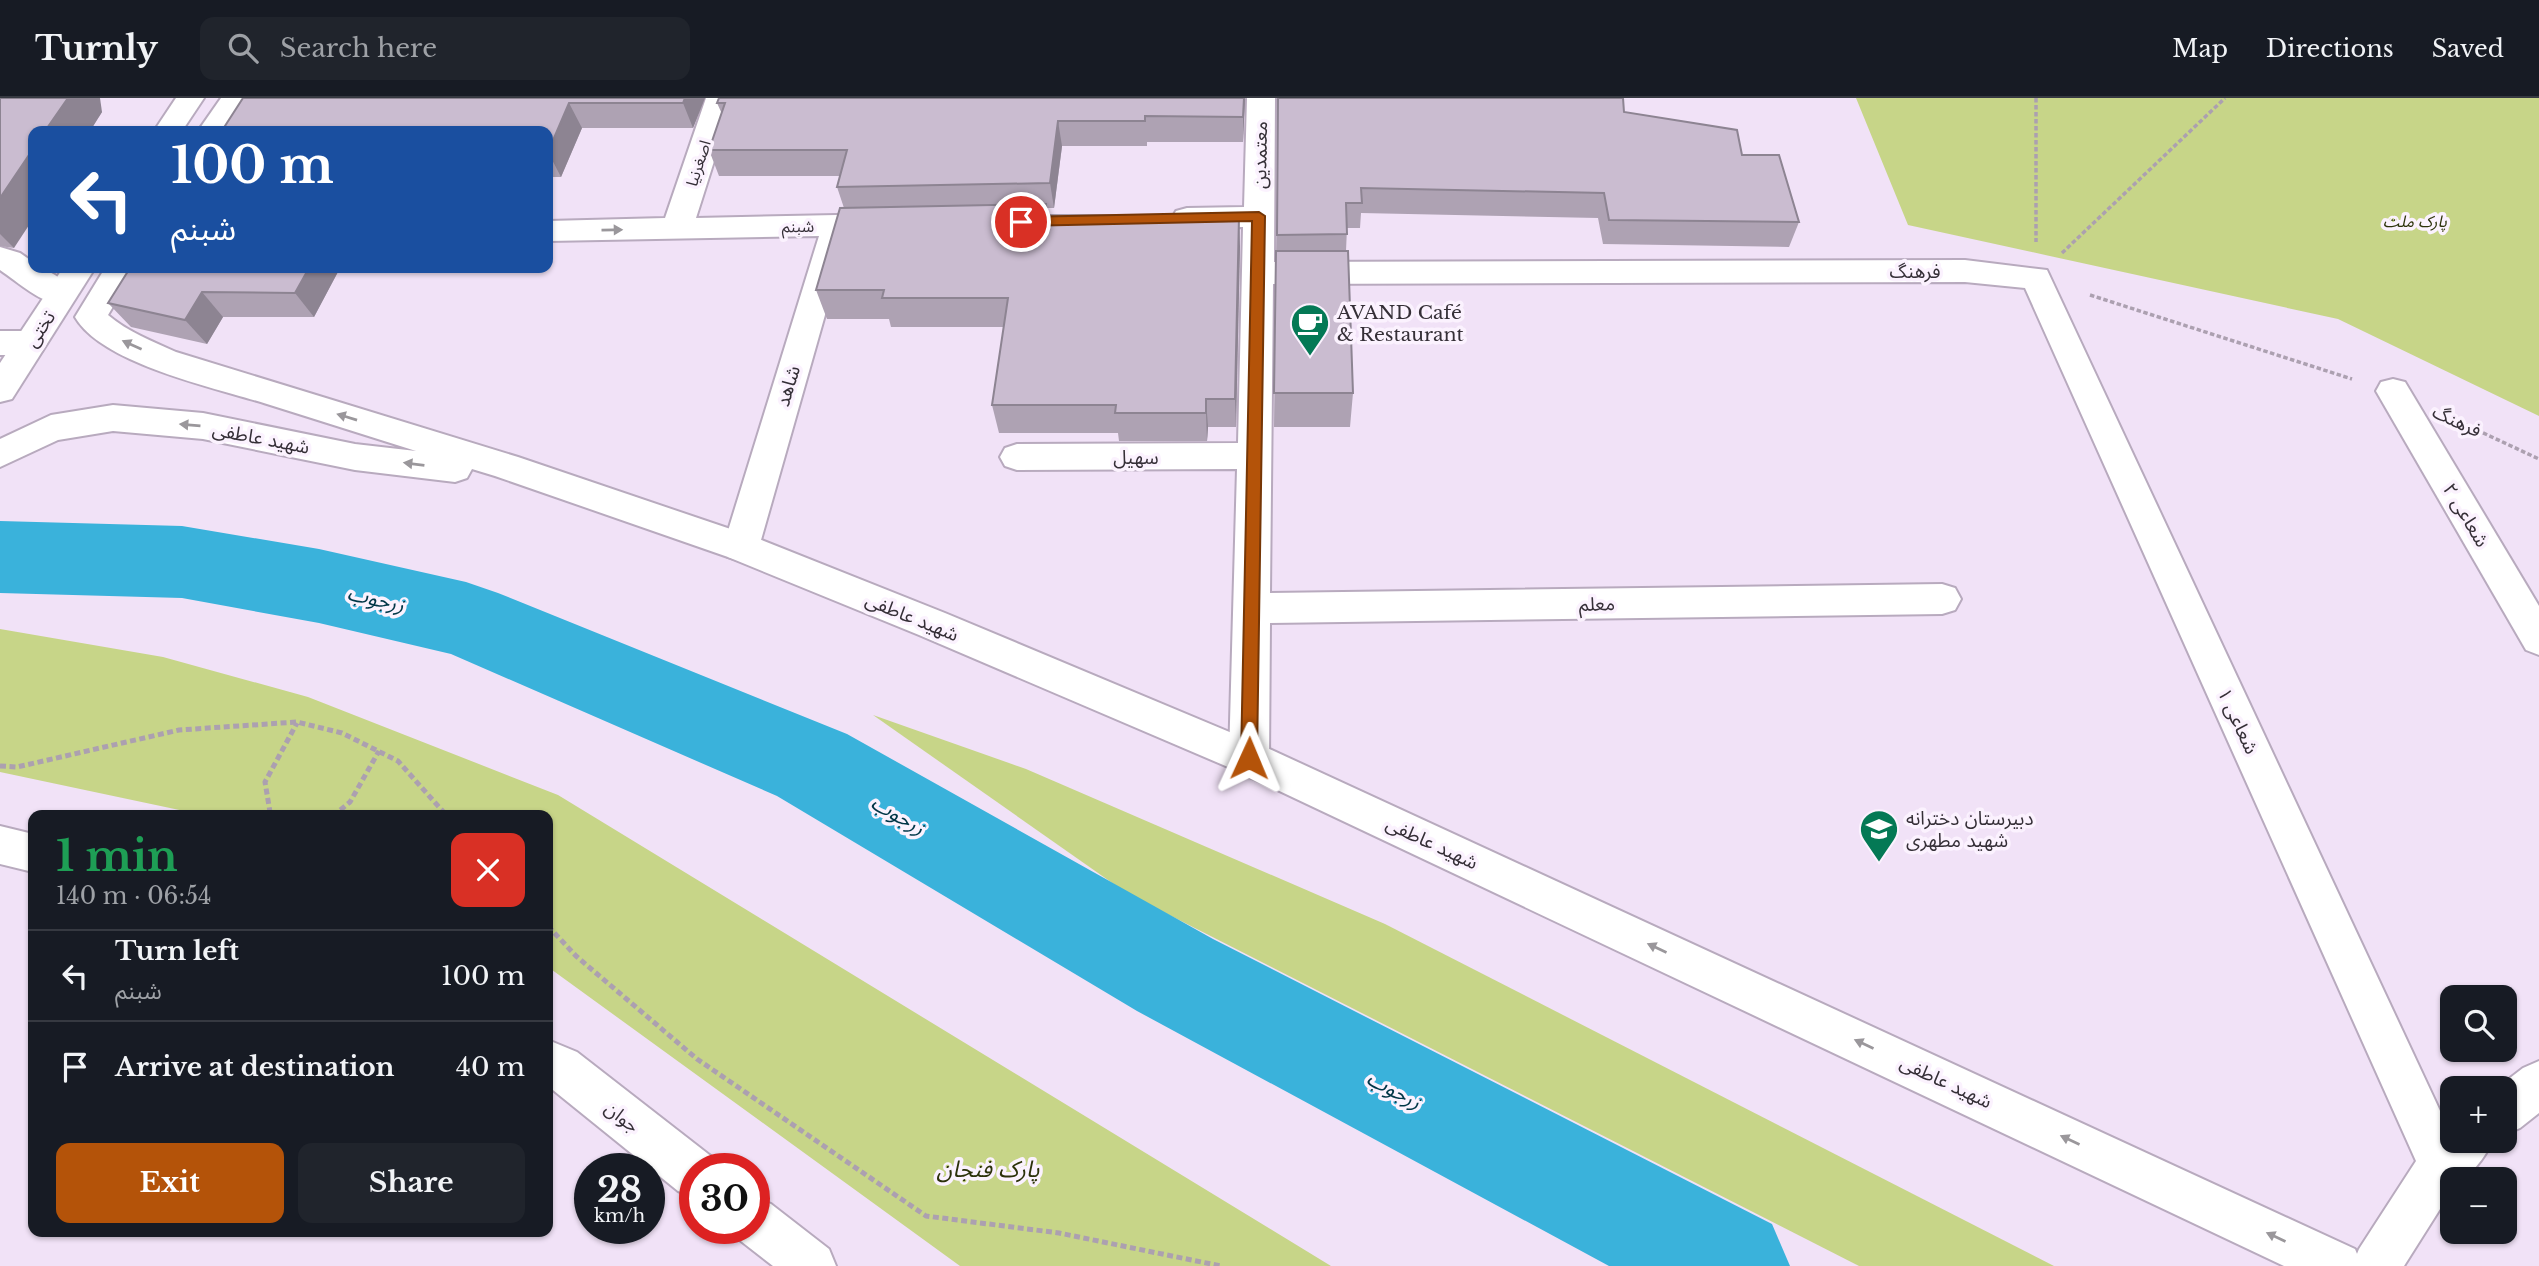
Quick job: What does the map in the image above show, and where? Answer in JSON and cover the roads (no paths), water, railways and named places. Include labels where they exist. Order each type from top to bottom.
[{"type":"street","points":[[171,126],[190,98]]},
{"type":"street","points":[[215,126],[235,98]]},
{"type":"street","name":"اصغرنیا","points":[[677,229],[720,98]]},
{"type":"street","name":"معتمدین","points":[[1249,758],[1261,98]]},
{"type":"street","points":[[1163,219],[1259,216]]},
{"type":"street","name":"شبنم","points":[[553,231],[918,224]]},
{"type":"street","name":"شاهد","points":[[741,547],[836,225]]},
{"type":"street","points":[[0,258],[61,295]]},
{"type":"street","name":"فرهنگ","points":[[1258,273],[1965,271],[2036,278]]},
{"type":"street","name":"تختی","points":[[0,390],[15,343],[61,295],[76,273]]},
{"type":"street","name":"شهید عاطفی","points":[[118,273],[91,317],[118,340],[164,360],[506,466],[741,547],[1249,758],[2338,1266]]},
{"type":"street","name":"شعاعی ۱","points":[[2036,278],[2440,1122]]},
{"type":"street","name":"شعاعی ۲","points":[[2393,391],[2539,639]]},
{"type":"street","name":"شهید عاطفی","points":[[9,448],[51,428],[113,418],[203,426],[355,457],[465,471],[506,466]]},
{"type":"street","name":"سهیل","points":[[1017,457],[1254,456]]},
{"type":"street","name":"معلم","points":[[1252,608],[1942,599]]},
{"type":"street","points":[[0,845],[28,852]]},
{"type":"street","name":"جوان","points":[[553,1064],[679,1161]]},
{"type":"street","points":[[2517,1102],[2539,1084]]},
{"type":"street","points":[[2376,1266],[2455,1153]]},
{"type":"street","points":[[770,1233],[812,1266]]},
{"type":"waterway","name":"زرجوب","points":[[0,557],[182,562],[319,586],[466,620],[812,765],[1175,975],[1730,1266]]},
{"type":"place","name":"AVAND Café & Restaurant","points":[[1310,357]]},
{"type":"place","name":"دبیرستان دخترانه شهید مطهری","points":[[1879,863]]},
{"type":"park label","name":"پارک ملت","points":[[2415,221]]},
{"type":"park label","name":"پارک فنجان","points":[[988,1169]]}]
